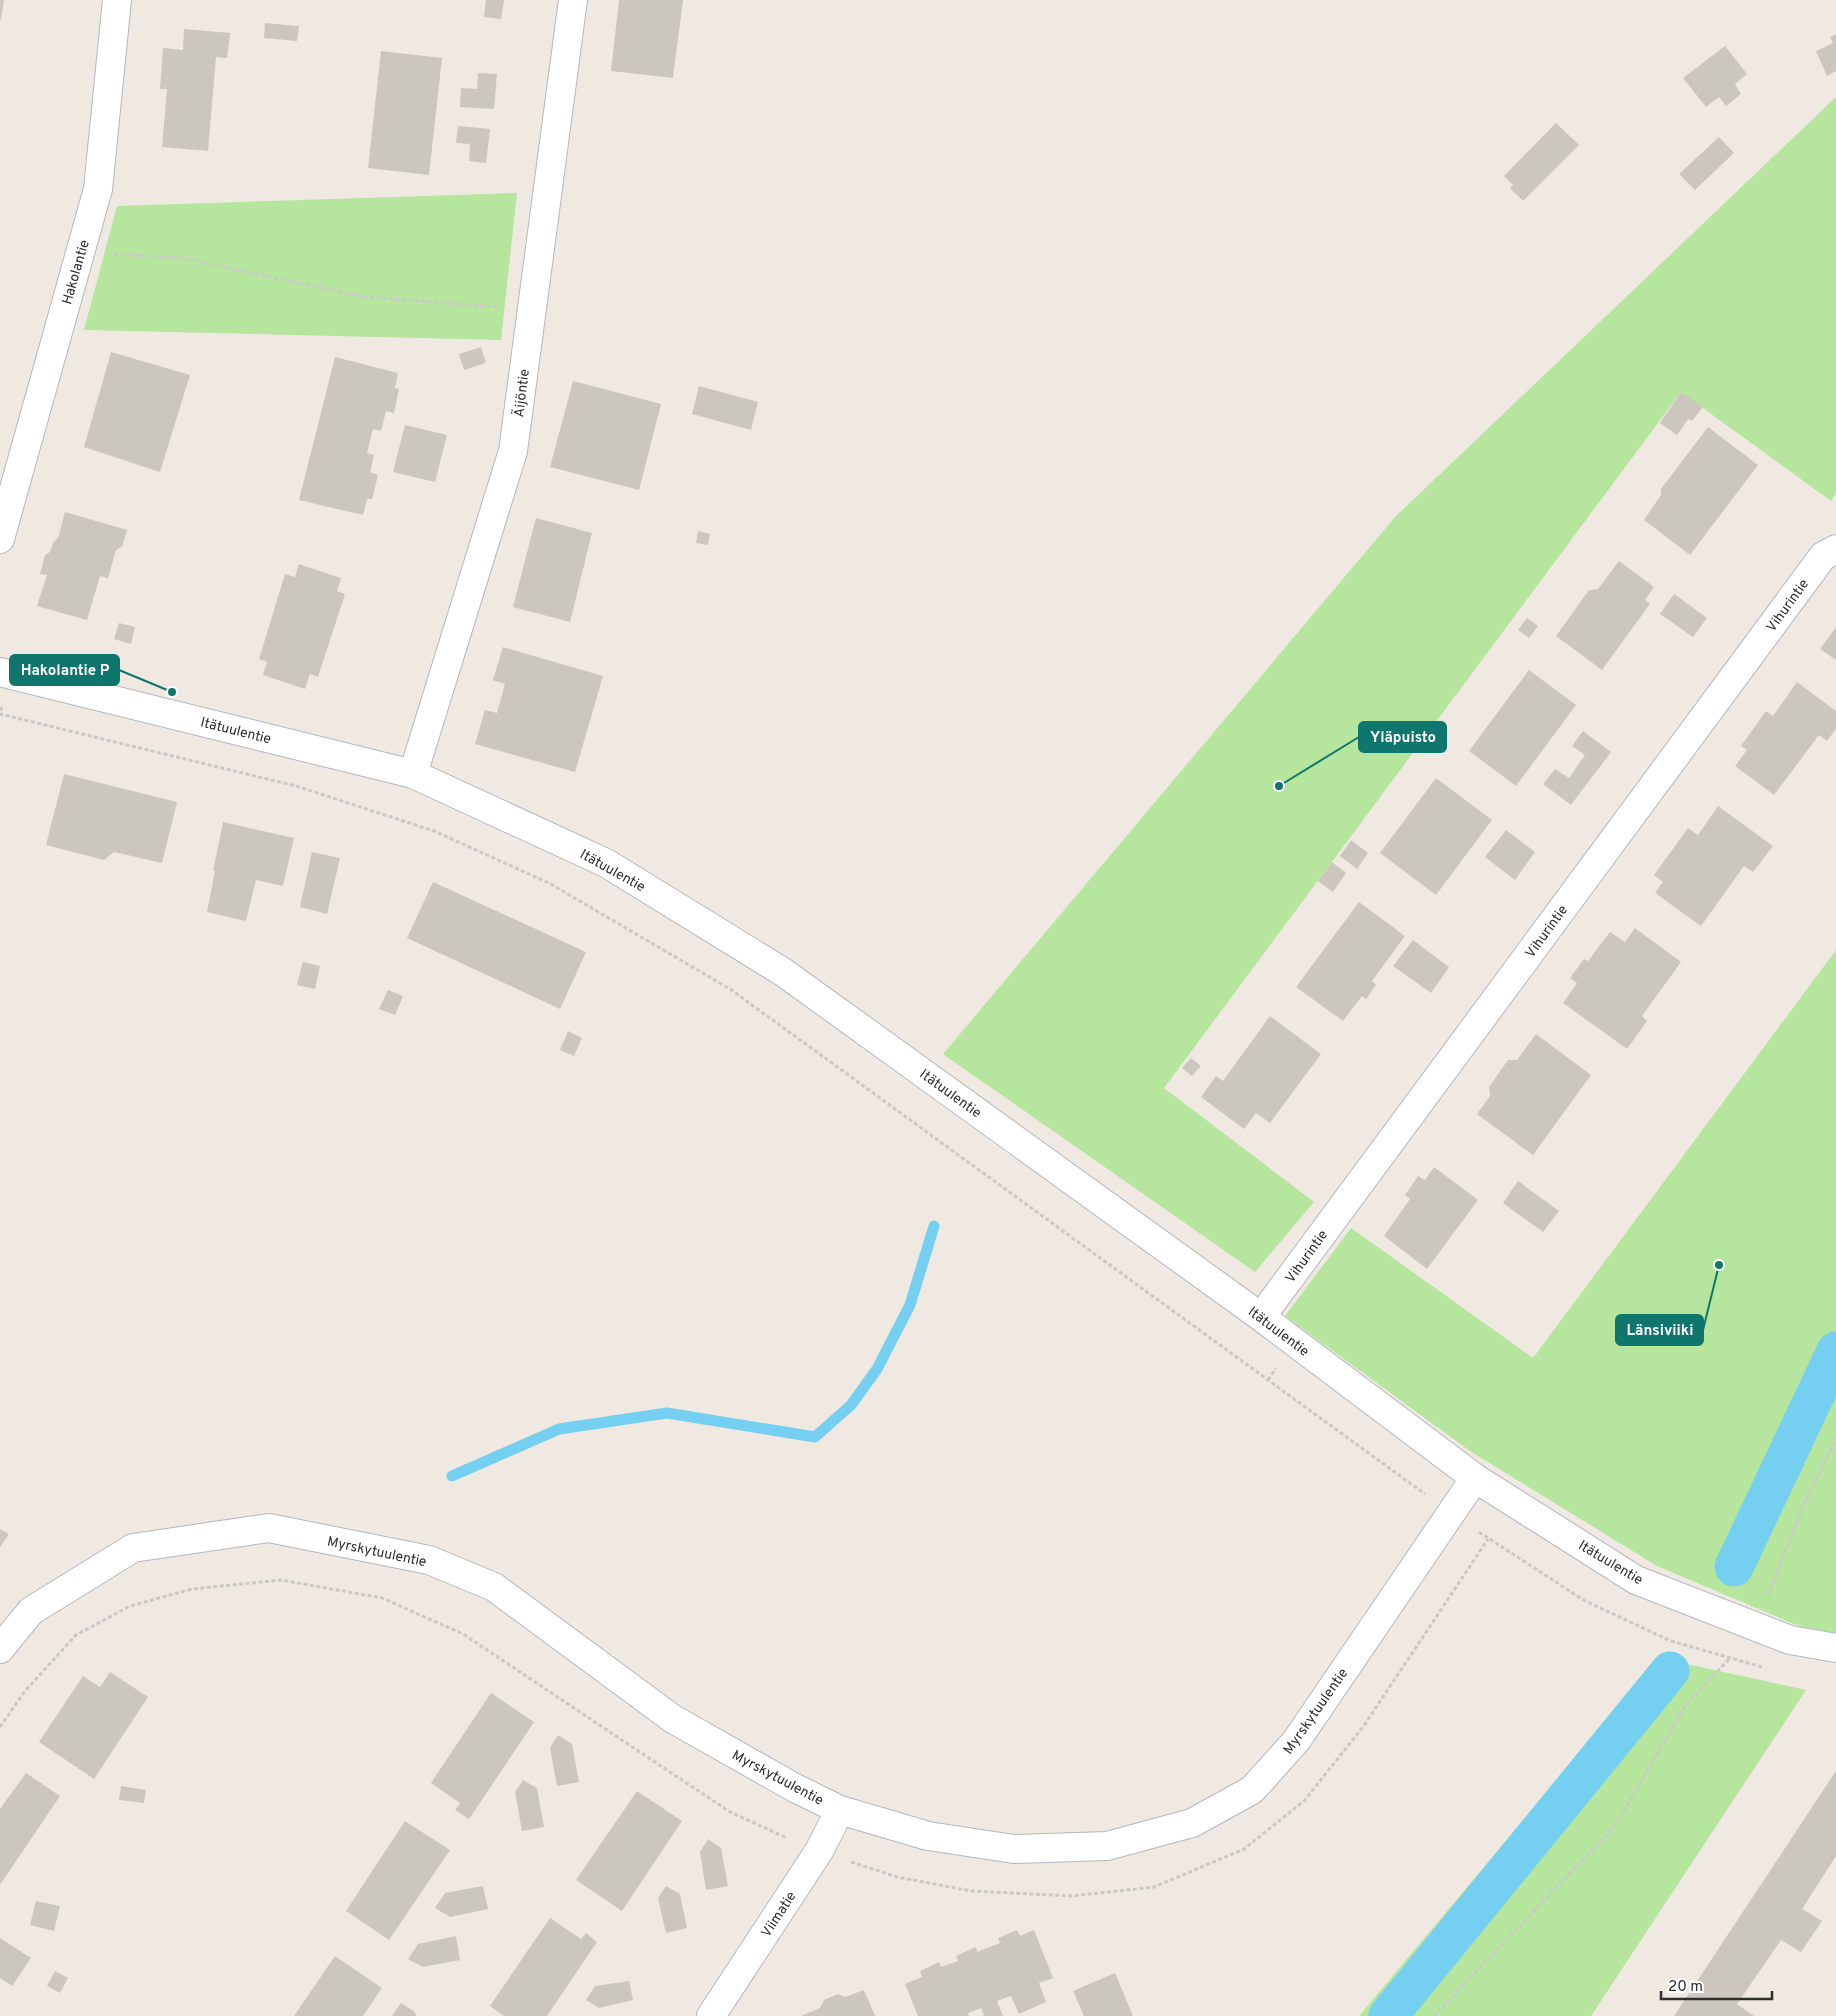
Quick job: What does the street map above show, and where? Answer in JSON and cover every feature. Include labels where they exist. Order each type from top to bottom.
[{"type":"street","name":"Hakolantie","points":[[0,539],[98,189],[117,0]]},
{"type":"street","name":"Äijöntie","points":[[413,774],[513,451],[573,0]]},
{"type":"street","name":"Vihurintie","points":[[1261,1317],[1823,556],[1836,549]]},
{"type":"street","name":"Itätuulentie","points":[[0,672],[413,774],[606,863],[783,972],[1261,1317],[1475,1478],[1636,1580],[1790,1640],[1836,1648]]},
{"type":"street","name":"Myrskytuulentie","points":[[0,1649],[31,1611],[133,1548],[269,1528],[429,1560],[494,1588],[673,1720],[795,1788],[840,1810],[928,1836],[1014,1849],[1107,1846],[1192,1823],[1252,1790],[1296,1741],[1450,1512],[1475,1478]]},
{"type":"street","name":"Viimatie","points":[[711,2016],[819,1852],[840,1810]]},
{"type":"path","points":[[80,252],[182,258],[364,296],[531,310]]},
{"type":"path","points":[[0,714],[296,786],[434,831],[549,883],[730,989],[1488,1540],[1585,1601],[1671,1641],[1730,1658],[1685,1706],[1616,1825],[1434,2016]]},
{"type":"path","points":[[1755,1627],[1808,1495],[1836,1438]]},
{"type":"path","points":[[0,1727],[25,1691],[76,1635],[130,1606],[192,1589],[281,1580],[382,1598],[463,1634],[730,1812],[819,1852],[897,1877],[971,1891],[1072,1896],[1154,1887],[1244,1849],[1304,1802],[1363,1727],[1488,1540]]},
{"type":"green space","points":[[1836,97],[1836,493],[1831,501],[1681,392],[1164,1088],[1314,1202],[1255,1272],[943,1054],[1395,517]]},
{"type":"green space","points":[[517,193],[501,340],[84,330],[117,206]]},
{"type":"green space","points":[[1836,950],[1836,1633],[1799,1626],[1657,1566],[1470,1451],[1285,1316],[1351,1228],[1533,1358]]},
{"type":"green space","points":[[1659,1658],[1806,1690],[1591,2016],[1359,2016]]},
{"type":"building","points":[[0,0],[4,0],[1,20],[0,20]]},
{"type":"building","points":[[486,0],[504,0],[501,19],[484,17]]},
{"type":"building","points":[[619,0],[683,0],[673,78],[611,71]]},
{"type":"building","points":[[265,23],[299,26],[297,41],[264,38]]},
{"type":"building","points":[[184,29],[230,33],[227,58],[216,57],[208,151],[162,147],[167,89],[160,89],[163,48],[183,50]]},
{"type":"building","points":[[1836,34],[1836,71],[1827,76],[1816,51],[1833,43],[1830,37]]},
{"type":"building","points":[[1725,46],[1747,74],[1735,84],[1741,94],[1726,106],[1719,97],[1706,107],[1683,78]]},
{"type":"building","points":[[381,51],[442,58],[429,175],[368,168]]},
{"type":"building","points":[[478,73],[497,74],[494,109],[460,107],[461,88],[477,89]]},
{"type":"building","points":[[1556,123],[1579,145],[1523,201],[1510,188],[1513,185],[1504,176]]},
{"type":"building","points":[[458,126],[490,129],[486,163],[469,161],[470,144],[456,143]]},
{"type":"building","points":[[1719,137],[1734,153],[1695,190],[1679,174]]},
{"type":"building","points":[[481,347],[486,363],[464,370],[459,354]]},
{"type":"building","points":[[111,352],[190,375],[160,472],[84,447]]},
{"type":"building","points":[[335,357],[398,373],[395,388],[399,389],[394,413],[386,411],[381,431],[373,429],[367,453],[374,455],[370,472],[378,475],[372,499],[367,499],[363,515],[299,500]]},
{"type":"building","points":[[573,381],[661,404],[639,490],[550,467]]},
{"type":"building","points":[[699,386],[758,402],[751,430],[692,414]]},
{"type":"building","points":[[1681,392],[1703,407],[1692,421],[1688,419],[1677,435],[1660,423]]},
{"type":"building","points":[[405,425],[447,435],[435,482],[393,472]]},
{"type":"building","points":[[1708,427],[1758,465],[1690,555],[1644,520],[1661,495],[1661,489]]},
{"type":"building","points":[[65,512],[127,530],[122,547],[116,550],[108,578],[100,576],[87,620],[37,606],[47,575],[40,574],[45,555],[50,552],[54,541],[58,538]]},
{"type":"building","points":[[536,518],[592,533],[570,622],[513,607]]},
{"type":"building","points":[[698,531],[710,534],[708,545],[696,543]]},
{"type":"building","points":[[1619,561],[1654,587],[1645,600],[1650,604],[1602,670],[1556,636],[1589,590],[1598,589]]},
{"type":"building","points":[[299,564],[341,578],[337,591],[345,594],[318,677],[310,674],[305,689],[263,675],[267,662],[259,659],[285,574],[295,577]]},
{"type":"building","points":[[1674,594],[1707,618],[1693,637],[1660,614]]},
{"type":"building","points":[[1527,618],[1538,626],[1529,638],[1518,630]]},
{"type":"building","points":[[119,623],[135,627],[131,644],[114,639]]},
{"type":"building","points":[[1836,627],[1836,660],[1820,649]]},
{"type":"building","points":[[503,647],[603,676],[575,772],[475,744],[485,710],[497,713],[505,684],[493,680]]},
{"type":"building","points":[[1529,670],[1576,705],[1516,786],[1469,751]]},
{"type":"building","points":[[1797,682],[1836,711],[1836,729],[1827,741],[1819,735],[1774,795],[1735,766],[1747,750],[1741,746],[1766,711],[1773,716]]},
{"type":"building","points":[[1583,731],[1611,752],[1571,805],[1543,784],[1555,769],[1569,778],[1585,755],[1572,746]]},
{"type":"building","points":[[64,774],[177,802],[162,863],[114,852],[104,860],[46,845]]},
{"type":"building","points":[[1436,778],[1492,820],[1436,895],[1380,853]]},
{"type":"building","points":[[1718,806],[1773,846],[1753,872],[1744,866],[1701,926],[1655,893],[1663,882],[1654,875],[1688,828],[1698,835]]},
{"type":"building","points":[[223,822],[294,838],[283,886],[256,880],[246,921],[207,912]]},
{"type":"building","points":[[1506,830],[1535,852],[1515,880],[1485,857]]},
{"type":"building","points":[[1351,840],[1368,853],[1357,869],[1340,856]]},
{"type":"building","points":[[312,852],[340,858],[327,914],[300,907]]},
{"type":"building","points":[[1332,862],[1346,873],[1333,892],[1318,881]]},
{"type":"building","points":[[433,882],[586,952],[560,1009],[407,938]]},
{"type":"building","points":[[1359,902],[1405,936],[1372,981],[1376,985],[1366,999],[1362,996],[1343,1021],[1296,987]]},
{"type":"building","points":[[1635,928],[1681,962],[1642,1016],[1647,1021],[1627,1049],[1563,1003],[1577,983],[1570,978],[1584,959],[1588,961],[1610,932],[1625,942]]},
{"type":"building","points":[[1413,940],[1449,967],[1431,993],[1393,966]]},
{"type":"building","points":[[303,962],[320,966],[315,989],[297,985]]},
{"type":"building","points":[[388,990],[403,996],[395,1015],[379,1009]]},
{"type":"building","points":[[1270,1016],[1321,1054],[1270,1123],[1256,1113],[1244,1129],[1201,1097],[1216,1076],[1223,1081]]},
{"type":"building","points":[[568,1031],[582,1038],[574,1056],[560,1050]]},
{"type":"building","points":[[1536,1034],[1591,1075],[1533,1155],[1477,1114],[1490,1096],[1489,1087],[1508,1060],[1517,1060]]},
{"type":"building","points":[[1191,1058],[1201,1066],[1192,1076],[1182,1068]]},
{"type":"building","points":[[1434,1167],[1478,1200],[1427,1269],[1384,1236],[1410,1199],[1405,1195],[1418,1176],[1425,1180]]},
{"type":"building","points":[[1518,1181],[1559,1211],[1543,1232],[1503,1203]]},
{"type":"building","points":[[0,1529],[9,1534],[0,1547]]},
{"type":"building","points":[[110,1672],[148,1697],[94,1779],[39,1742],[83,1676],[100,1687]]},
{"type":"building","points":[[491,1693],[534,1722],[469,1819],[455,1810],[460,1803],[431,1783]]},
{"type":"building","points":[[558,1735],[572,1744],[579,1782],[557,1786],[550,1748]]},
{"type":"building","points":[[1836,1771],[1836,1856],[1802,1909],[1822,1921],[1801,1952],[1781,1940],[1737,2004],[1754,2016],[1674,2016]]},
{"type":"building","points":[[26,1773],[60,1796],[0,1885],[0,1809]]},
{"type":"building","points":[[523,1780],[537,1788],[544,1827],[522,1831],[515,1792]]},
{"type":"building","points":[[121,1786],[146,1790],[144,1803],[119,1800]]},
{"type":"building","points":[[637,1791],[682,1821],[622,1911],[576,1880]]},
{"type":"building","points":[[405,1821],[450,1850],[389,1940],[346,1911]]},
{"type":"building","points":[[708,1839],[721,1848],[728,1886],[706,1890],[700,1852]]},
{"type":"building","points":[[483,1886],[488,1909],[450,1917],[435,1908],[445,1893]]},
{"type":"building","points":[[666,1886],[680,1894],[687,1928],[666,1933],[658,1898]]},
{"type":"building","points":[[36,1901],[60,1906],[54,1931],[30,1925]]},
{"type":"building","points":[[550,1918],[581,1939],[586,1933],[597,1942],[547,2016],[504,2016],[490,2006]]},
{"type":"building","points":[[1017,1930],[1020,1936],[1034,1930],[1053,1978],[1039,1983],[1046,2002],[1019,2014],[1011,1996],[997,2001],[1003,2016],[984,2016],[981,2008],[968,2013],[969,2016],[918,2016],[905,1984],[922,1977],[920,1971],[939,1962],[941,1967],[958,1961],[956,1956],[976,1947],[977,1952],[1000,1943],[998,1938]]},
{"type":"building","points":[[456,1936],[460,1960],[423,1967],[408,1959],[418,1944]]},
{"type":"building","points":[[0,1938],[31,1958],[12,1986],[0,1978]]},
{"type":"building","points":[[335,1956],[382,1988],[363,2016],[294,2016]]},
{"type":"building","points":[[55,1971],[68,1978],[60,1993],[47,1986]]},
{"type":"building","points":[[1115,1973],[1133,2016],[1084,2016],[1073,1991]]},
{"type":"building","points":[[629,1981],[633,2000],[599,2008],[586,2000],[595,1986]]},
{"type":"building","points":[[864,1990],[875,2016],[801,2016],[820,2008],[824,2000],[838,1994],[845,1997]]},
{"type":"building","points":[[401,2003],[415,2012],[416,2016],[392,2016]]},
{"type":"waterway","points":[[452,1476],[559,1429],[667,1413],[815,1437],[851,1405],[877,1369],[910,1305],[934,1226]]},
{"type":"waterway","points":[[1734,1567],[1836,1351]]},
{"type":"waterway","points":[[1388,2016],[1670,1671]]},
{"type":"place","name":"Hakolantie P","points":[[172,692]]},
{"type":"place","name":"Yläpuisto","points":[[1279,786]]},
{"type":"place","name":"Länsiviiki","points":[[1719,1265]]}]
